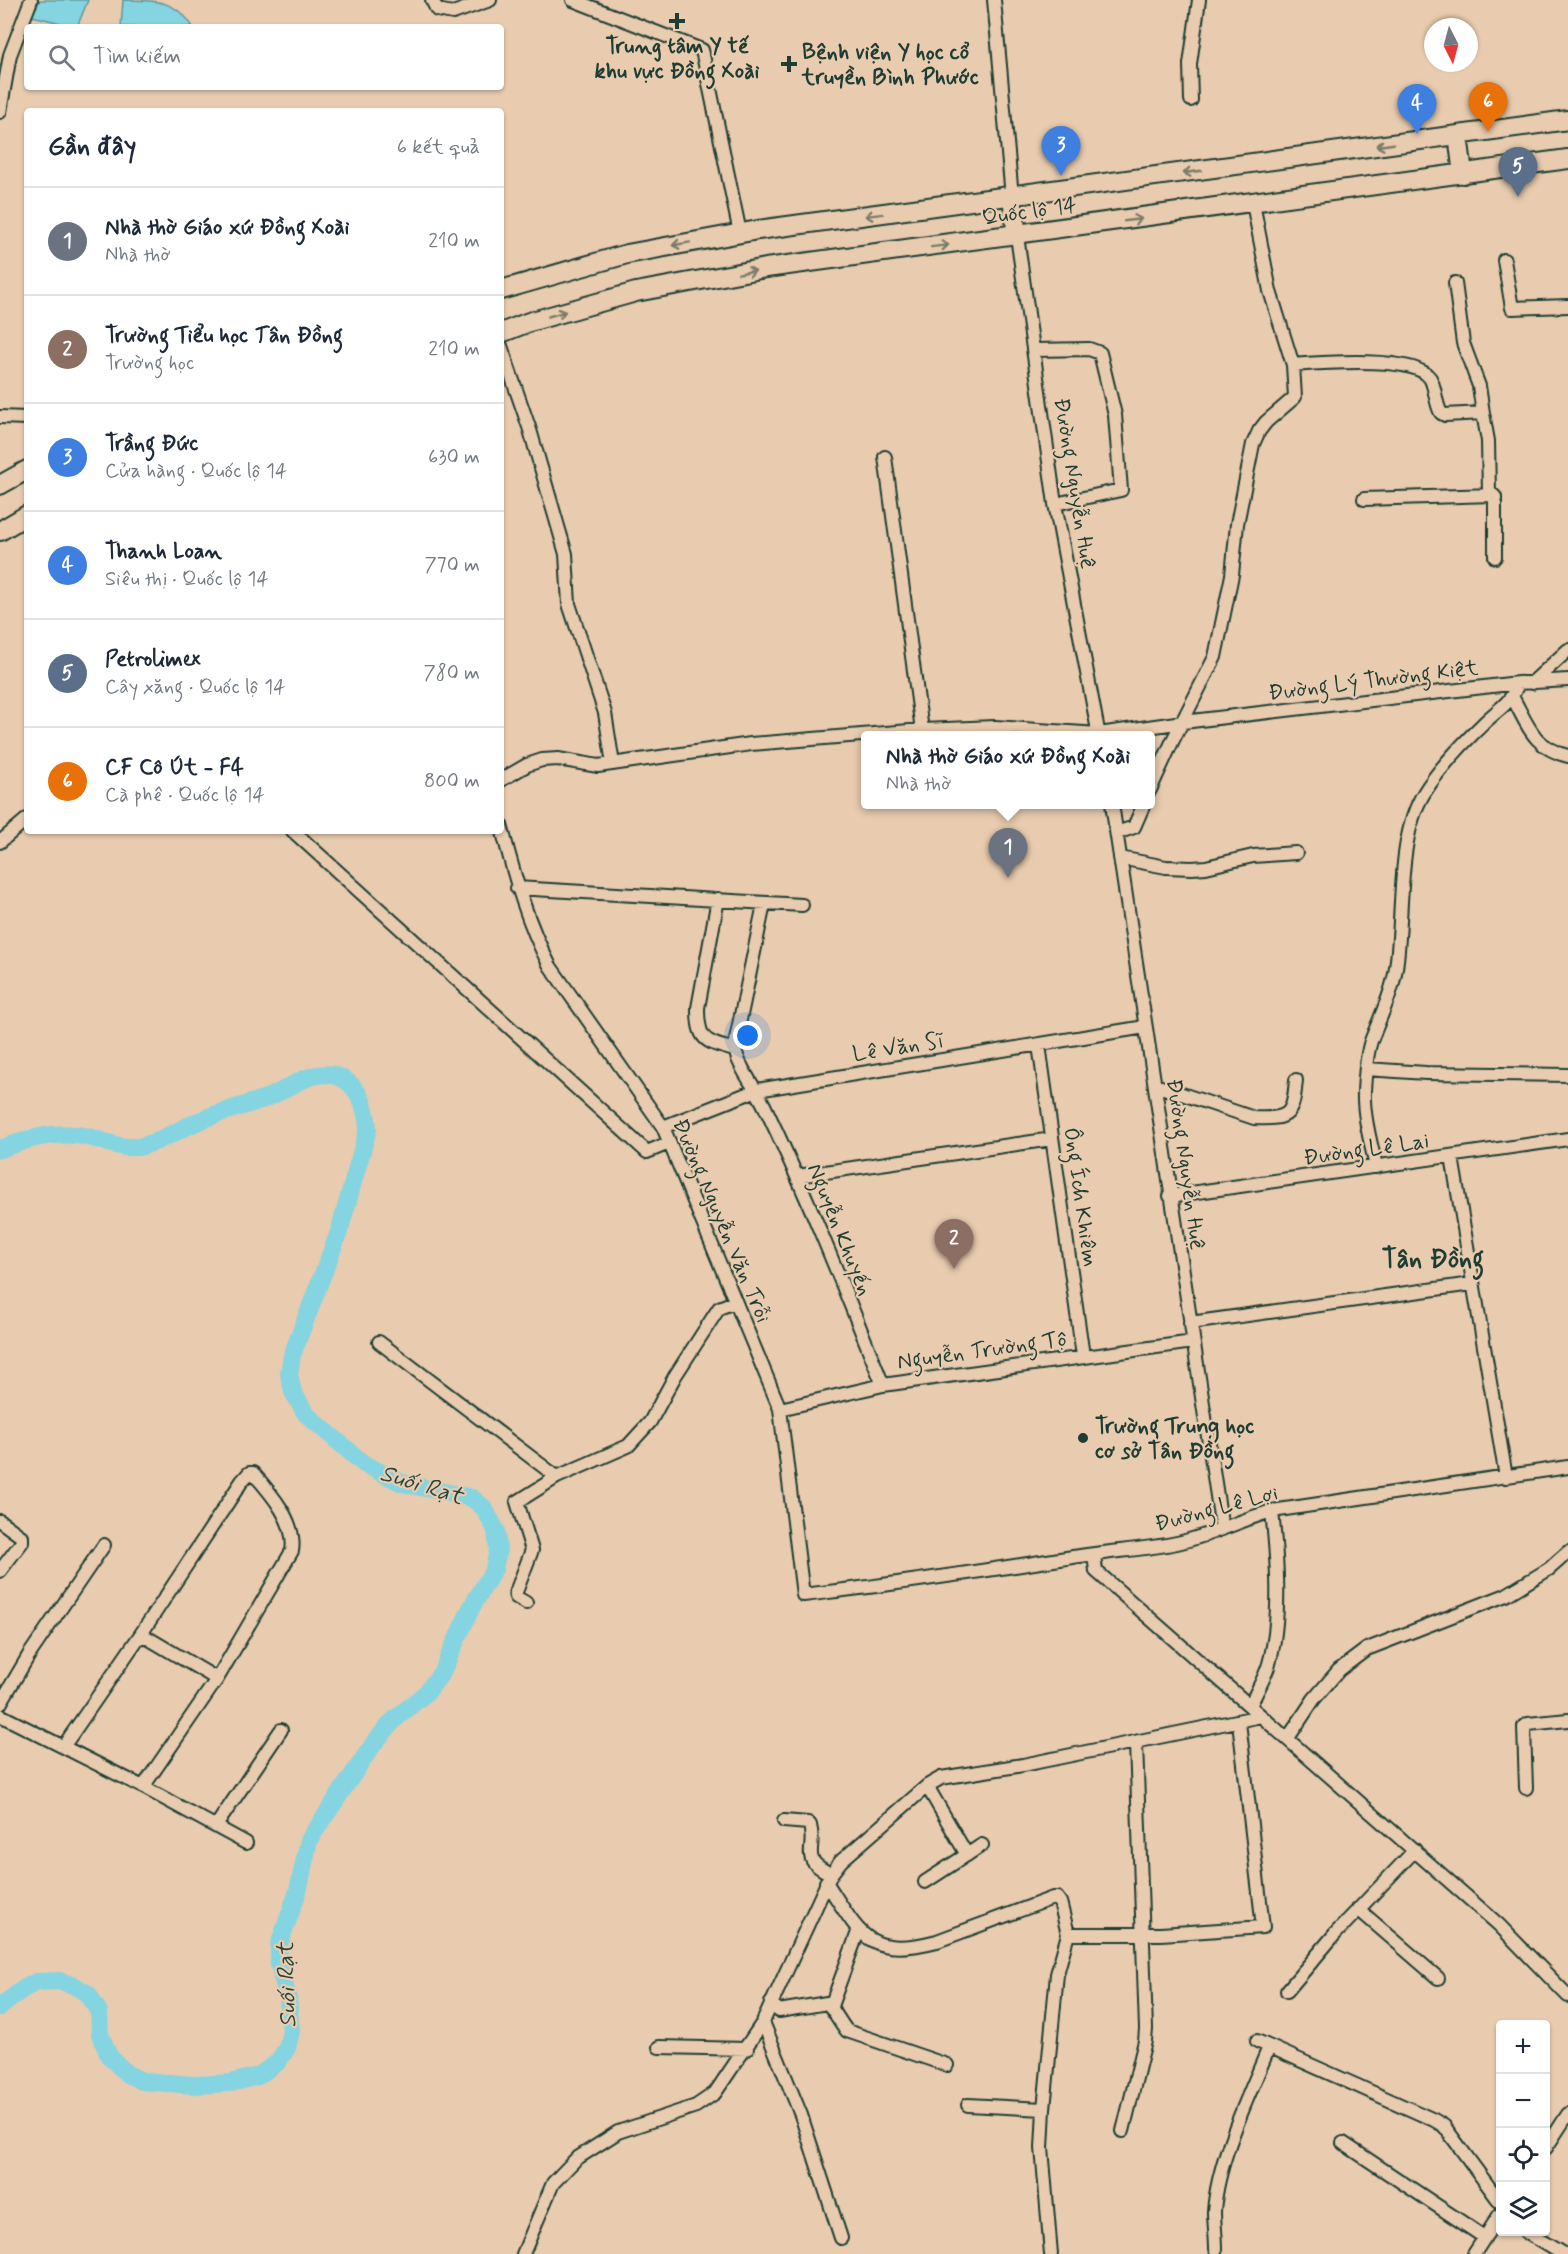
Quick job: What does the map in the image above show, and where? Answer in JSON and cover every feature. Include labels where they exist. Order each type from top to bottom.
[{"type":"highway","name":"Quốc lộ 14","points":[[504,289],[627,254],[740,233],[1568,120]]},
{"type":"highway","points":[[1458,135],[1463,174]]},
{"type":"highway","name":"Quốc lộ 14","points":[[504,332],[529,322],[636,292],[766,268],[1017,236],[1568,159]]},
{"type":"highway","points":[[1012,197],[1017,236]]},
{"type":"highway","points":[[0,485],[24,472]]},
{"type":"highway","points":[[2,524],[24,516]]},
{"type":"street","points":[[0,112],[10,55],[31,0]]},
{"type":"street","points":[[432,0],[437,10],[453,13],[490,0]]},
{"type":"street","points":[[573,0],[702,50],[740,233]]},
{"type":"street","points":[[994,0],[1012,197]]},
{"type":"street","points":[[1191,100],[1190,64],[1199,0]]},
{"type":"street","points":[[1155,778],[1215,657],[1232,575],[1237,524],[1253,444],[1266,422],[1295,397],[1293,364],[1270,291],[1253,203]]},
{"type":"street","name":"Đường Nguyễn Huệ","points":[[1017,236],[1035,350],[1055,504],[1098,731]]},
{"type":"street","points":[[1504,260],[1512,308],[1568,306]]},
{"type":"street","points":[[1455,283],[1463,343],[1479,386],[1489,451],[1489,494]]},
{"type":"street","points":[[1035,350],[1089,348],[1100,353],[1115,415],[1121,490],[1055,504]]},
{"type":"street","points":[[504,355],[530,430],[566,554],[569,604],[605,713],[613,765]]},
{"type":"street","points":[[1293,364],[1375,363],[1411,366],[1421,370],[1430,378],[1441,413],[1445,415],[1483,413]]},
{"type":"street","points":[[0,415],[24,418]]},
{"type":"street","points":[[885,457],[922,730]]},
{"type":"street","points":[[1364,499],[1489,494],[1495,497],[1495,557]]},
{"type":"street","points":[[1532,683],[1568,650]]},
{"type":"street","name":"Đường Lý Thường Kiệt","points":[[1125,731],[1518,683],[1568,680]]},
{"type":"street","points":[[1376,1167],[1366,1116],[1364,1093],[1366,1069],[1371,1043],[1389,999],[1395,969],[1410,830],[1422,796],[1443,767],[1486,721],[1513,698],[1518,683]]},
{"type":"street","points":[[1513,698],[1536,740],[1548,749],[1568,756]]},
{"type":"street","name":"Đường Lý Thường Kiệt","points":[[910,731],[995,727],[1047,731]]},
{"type":"street","name":"Đường Lý Thường Kiệt","points":[[504,778],[526,765],[542,760],[558,759],[598,766],[613,765],[751,744],[861,735]]},
{"type":"street","name":"Đường Nguyễn Huệ","points":[[1113,809],[1222,1529]]},
{"type":"street","points":[[1118,833],[1134,827],[1142,809]]},
{"type":"street","points":[[0,842],[24,822]]},
{"type":"street","points":[[296,834],[647,1152],[669,1143]]},
{"type":"street","name":"Đường Nguyễn Văn Trỗi","points":[[503,834],[517,888],[535,938],[550,966],[663,1127],[780,1409],[802,1595]]},
{"type":"street","points":[[1120,858],[1167,867],[1192,868],[1253,856],[1296,853]]},
{"type":"street","points":[[517,888],[802,905]]},
{"type":"street","points":[[718,899],[698,1008],[698,1020],[700,1031],[709,1043],[735,1050],[764,904]]},
{"type":"street","name":"Lê Văn Sĩ","points":[[663,1127],[757,1090],[1145,1027]]},
{"type":"street","name":"Ông Ích Khiêm","points":[[1039,1045],[1083,1356]]},
{"type":"street","name":"Nguyễn Khuyến","points":[[735,1050],[798,1176],[883,1385]]},
{"type":"street","points":[[1366,1069],[1426,1073],[1568,1075]]},
{"type":"street","points":[[1155,1084],[1254,1118],[1268,1119],[1288,1113],[1293,1107],[1296,1080]]},
{"type":"street","points":[[798,1176],[1052,1139]]},
{"type":"street","name":"Đường Lê Lai","points":[[1170,1196],[1568,1139]]},
{"type":"street","points":[[1452,1157],[1506,1477]]},
{"type":"street","points":[[1190,1323],[1472,1284]]},
{"type":"street","points":[[526,1603],[516,1597],[516,1592],[532,1551],[517,1502],[557,1477],[628,1446],[650,1422],[675,1376],[719,1308],[734,1302]]},
{"type":"street","points":[[379,1342],[557,1477]]},
{"type":"street","name":"Nguyễn Trường Tộ","points":[[780,1409],[883,1385],[1193,1342]]},
{"type":"street","name":"Đường Lê Lợi","points":[[802,1595],[885,1586],[1174,1544],[1203,1537],[1243,1519],[1272,1511],[1568,1467]]},
{"type":"street","points":[[63,1747],[242,1481],[249,1473],[253,1473],[282,1511],[293,1535],[292,1551],[217,1679],[143,1787]]},
{"type":"street","points":[[1250,1706],[1268,1665],[1277,1604],[1277,1561],[1272,1511]]},
{"type":"street","points":[[0,1521],[22,1536],[22,1542],[0,1571]]},
{"type":"street","points":[[0,1704],[29,1655],[104,1545]]},
{"type":"street","points":[[1288,1738],[1314,1699],[1339,1670],[1367,1649],[1506,1595],[1549,1569],[1568,1552]]},
{"type":"street","points":[[1094,1554],[1096,1571],[1499,1924],[1568,1996]]},
{"type":"street","points":[[141,1634],[217,1679]]},
{"type":"street","points":[[0,1715],[143,1787],[246,1843]]},
{"type":"street","points":[[523,2254],[553,2183],[576,2159],[618,2132],[696,2106],[715,2093],[747,2049],[763,2022],[828,1878],[841,1861],[927,1786],[941,1778],[1023,1765],[1261,1716]]},
{"type":"street","points":[[1526,1788],[1524,1727],[1528,1724],[1568,1720]]},
{"type":"street","points":[[1068,1934],[1143,1934],[1263,1927],[1239,1722]]},
{"type":"street","points":[[216,1826],[281,1730]]},
{"type":"street","points":[[1123,2131],[1145,2042],[1136,1743]]},
{"type":"street","points":[[927,1786],[967,1855]]},
{"type":"street","points":[[784,1821],[808,1822],[811,1857],[815,1866],[828,1878],[858,1932],[876,1944],[901,1947],[918,1946],[1053,1898],[1057,1898],[1060,1902],[1068,1934],[1057,1974],[1042,2148],[1051,2254]]},
{"type":"street","points":[[924,1882],[982,1845]]},
{"type":"street","points":[[1287,1991],[1358,1909],[1415,1850]]},
{"type":"street","points":[[1358,1909],[1438,1978]]},
{"type":"street","points":[[858,1932],[831,2006],[838,2021],[847,2031],[947,2065]]},
{"type":"street","points":[[771,2004],[778,2011],[821,2003],[831,2006]]},
{"type":"street","points":[[763,2022],[801,2115],[841,2238]]},
{"type":"street","points":[[1257,2041],[1444,2126],[1496,2206]]},
{"type":"street","points":[[659,2047],[747,2049]]},
{"type":"street","points":[[1216,2249],[1214,2212],[1218,2189],[1234,2131],[1269,2047]]},
{"type":"street","points":[[968,2104],[1044,2109]]},
{"type":"street","points":[[1550,2141],[1568,2114]]},
{"type":"street","points":[[1343,2143],[1484,2237]]},
{"type":"street","points":[[1474,2254],[1496,2218]]},
{"type":"street","points":[[1533,2236],[1563,2254]]},
{"type":"water","points":[[40,0],[88,0],[78,24],[65,24],[32,16]]},
{"type":"water","points":[[123,0],[145,0],[164,3],[172,7],[191,24],[121,24]]},
{"type":"waterway","name":"Suối Rạt","points":[[0,1149],[37,1138],[66,1134],[84,1136],[125,1147],[143,1146],[201,1120],[271,1096],[307,1078],[321,1074],[333,1075],[351,1085],[363,1105],[368,1129],[339,1232],[292,1355],[289,1374],[293,1392],[306,1414],[364,1464],[402,1483],[472,1498],[484,1508],[496,1530],[498,1550],[494,1569],[471,1608],[442,1672],[427,1692],[394,1720],[374,1743],[309,1840],[298,1891],[279,1945],[279,1965],[288,1998],[291,2031],[287,2048],[278,2062],[258,2076],[231,2083],[194,2085],[142,2081],[127,2074],[109,2056],[100,2034],[99,2012],[88,1994],[75,1986],[60,1981],[36,1982],[0,2007]]},
{"type":"place","name":"Trung tâm Y tế khu vực Đồng Xoài","points":[[677,21]]},
{"type":"place","name":"Bệnh viện Y học cổ truyền Bình Phước","points":[[789,64]]},
{"type":"place","name":"CF Cô Út - F4","points":[[1488,132]]},
{"type":"place","name":"Thanh Loan","points":[[1417,134]]},
{"type":"place","name":"Trầng Đức","points":[[1061,176]]},
{"type":"place","name":"Petrolimex","points":[[1518,197]]},
{"type":"place","name":"Nhà thờ Giáo xứ Đồng Xoài","points":[[1008,878]]},
{"type":"place","name":"Trường Tiểu học Tân Đồng","points":[[954,1269]]},
{"type":"place","name":"Trường Trung học cơ sở Tân Đồng","points":[[1083,1438]]},
{"type":"district","name":"Tân Đồng","points":[[1433,1258]]}]
